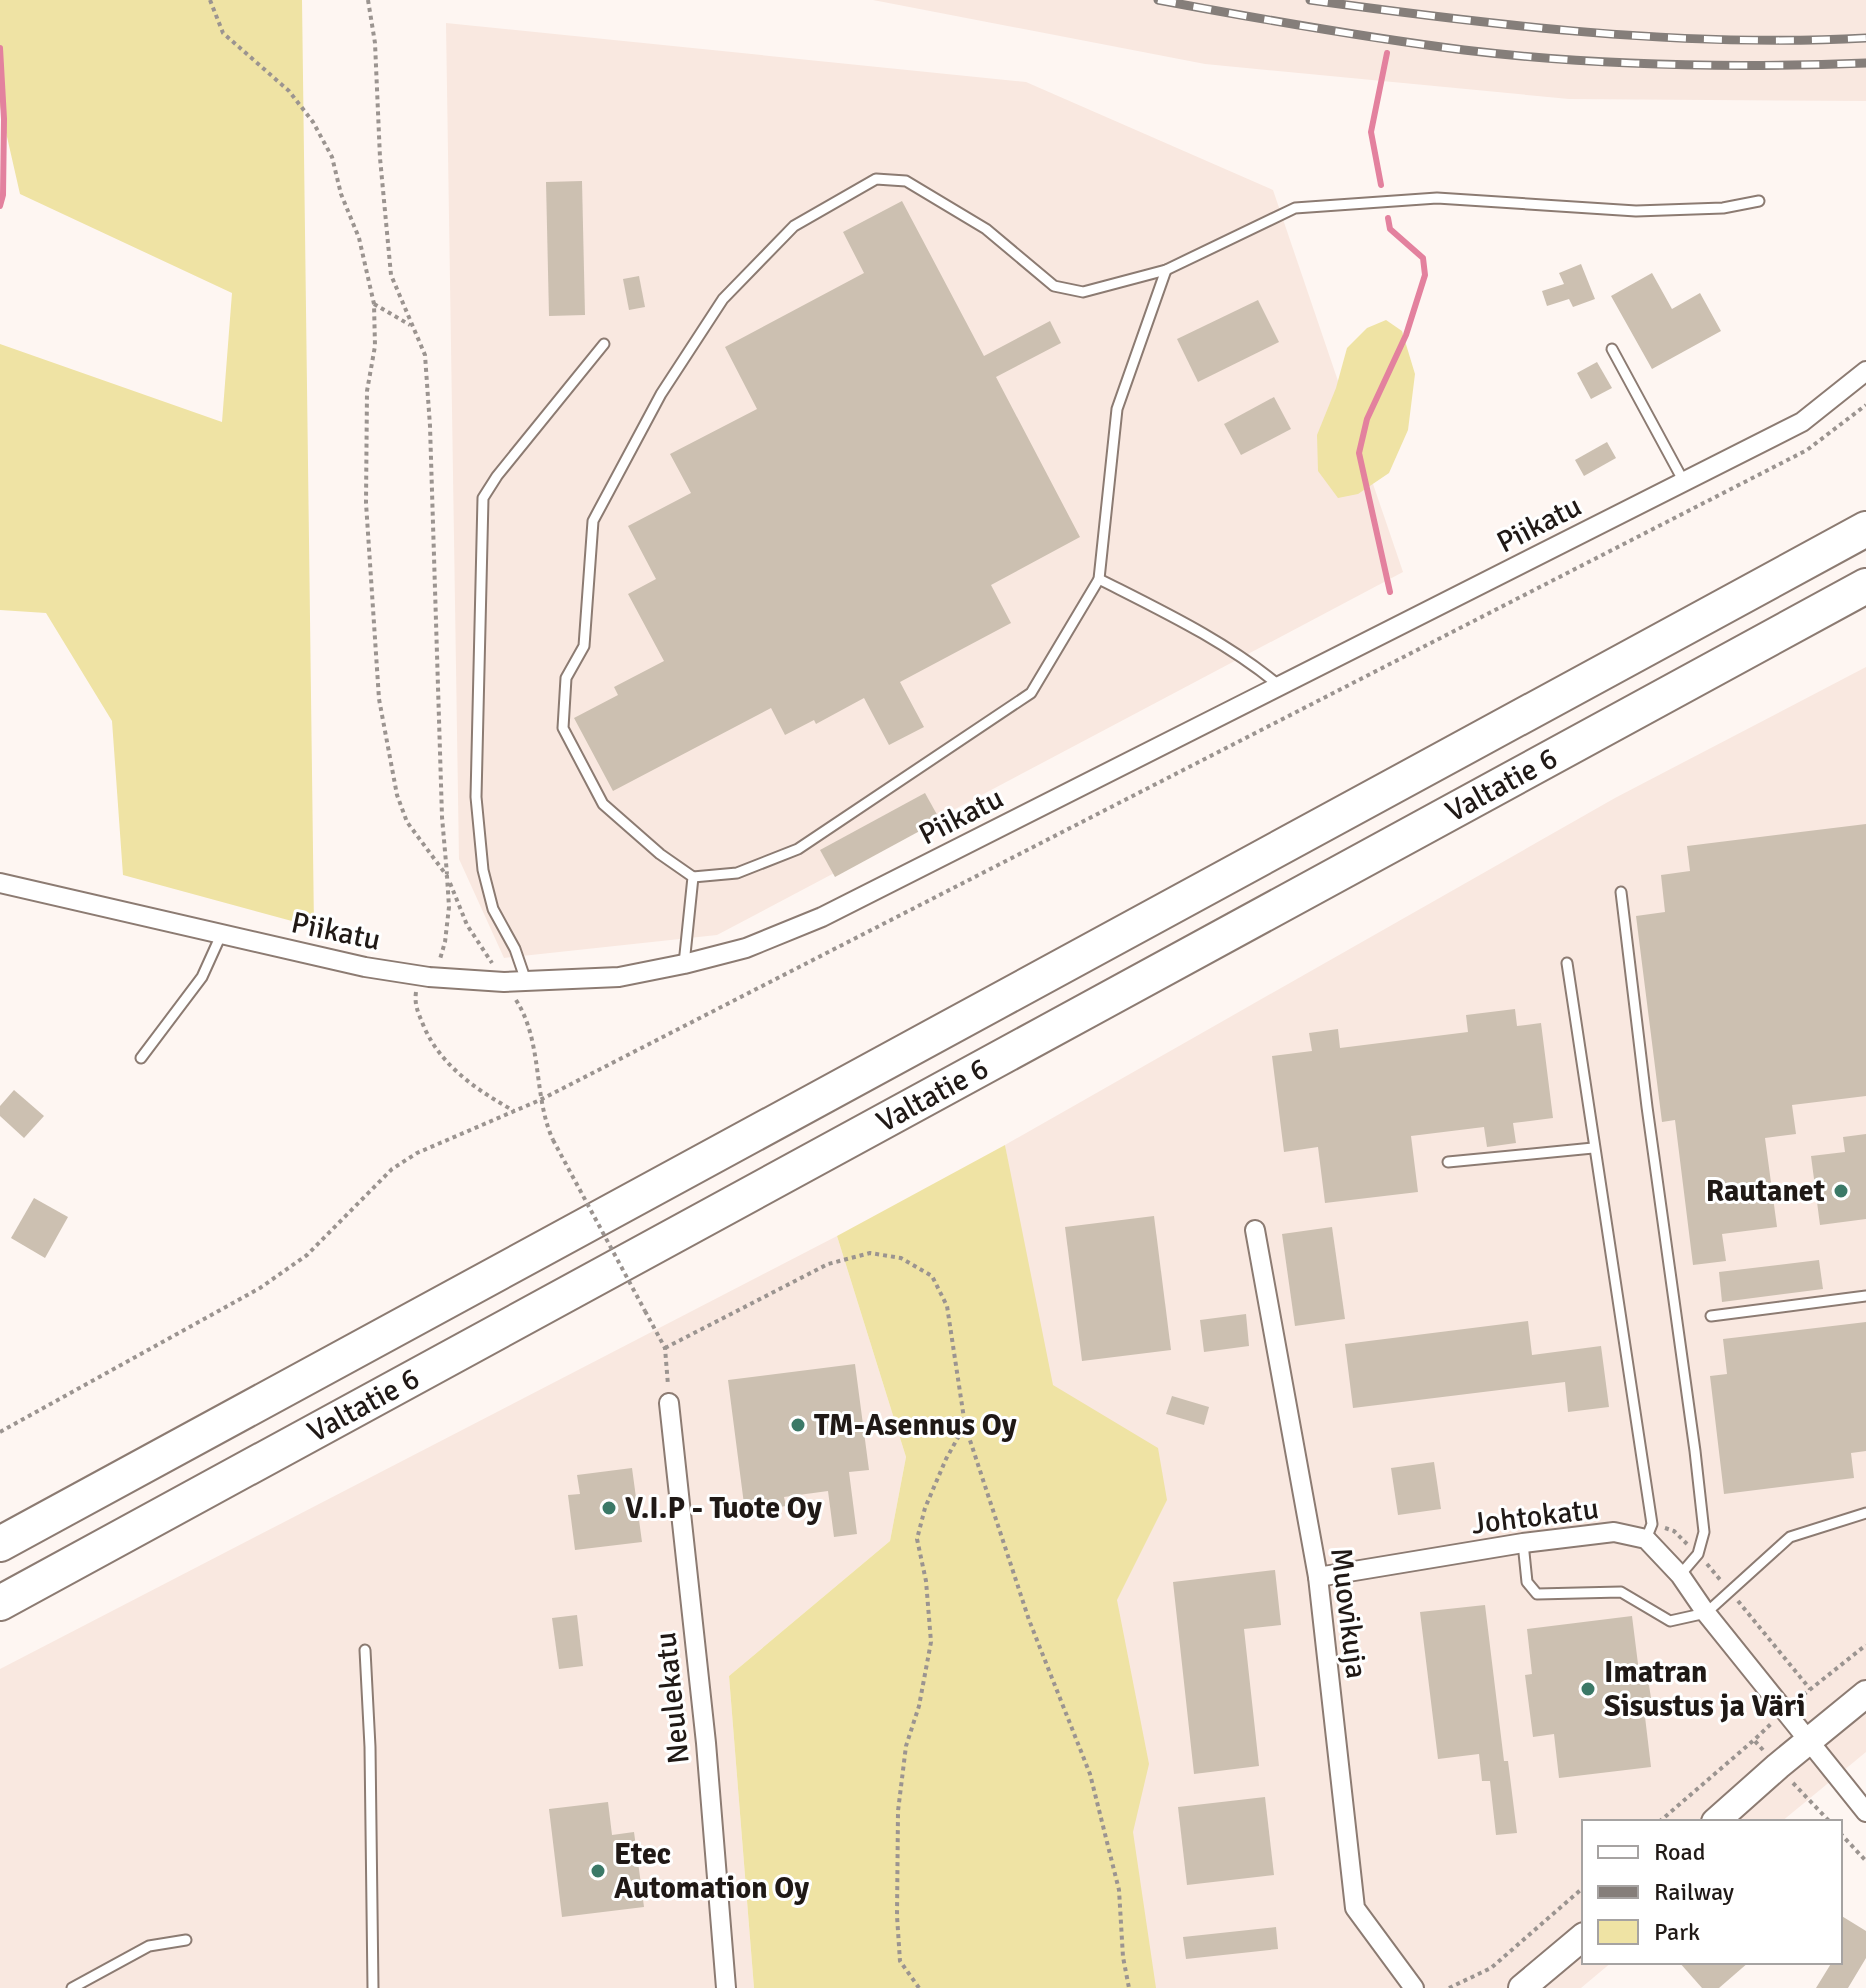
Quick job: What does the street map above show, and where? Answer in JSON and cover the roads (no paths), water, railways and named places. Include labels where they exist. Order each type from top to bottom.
[{"type":"highway","name":"Valtatie 6","points":[[0,1544],[1866,529]]},
{"type":"highway","name":"Valtatie 6","points":[[0,1603],[1866,586]]},
{"type":"main road","points":[[1717,1820],[1866,1694]]},
{"type":"main road","points":[[1522,1988],[1582,1938]]},
{"type":"street","name":"Piikatu","points":[[0,883],[365,967],[429,977],[504,982],[619,977],[746,948],[822,917],[1802,422],[1866,371]]},
{"type":"street","name":"Muovikuja","points":[[1255,1230],[1318,1577],[1355,1908],[1414,1988]]},
{"type":"street","name":"Neulekatu","points":[[669,1403],[706,1743],[726,1988]]},
{"type":"street","name":"Johtokatu","points":[[1318,1577],[1523,1543],[1614,1532],[1646,1539]]},
{"type":"street","points":[[1646,1539],[1680,1575],[1706,1613],[1866,1812]]},
{"type":"lane","points":[[1166,270],[1117,409],[1099,579],[1031,693],[798,849],[737,873],[693,877],[660,854],[603,804],[563,728],[566,678],[584,646],[593,521],[661,394],[723,299],[794,226],[876,179],[906,181],[986,229],[1054,286],[1083,292],[1166,270],[1295,208],[1437,198],[1636,211],[1723,208],[1759,201]]},
{"type":"lane","points":[[526,981],[515,949],[493,909],[481,855],[476,797],[476,703],[483,498],[497,476],[604,344]]},
{"type":"lane","points":[[1612,349],[1684,482]]},
{"type":"lane","points":[[1099,579],[1219,642],[1251,662],[1281,687]]},
{"type":"lane","points":[[684,964],[693,877]]},
{"type":"lane","points":[[1621,892],[1704,1532],[1698,1554],[1680,1575]]},
{"type":"lane","points":[[141,1058],[202,977],[221,935]]},
{"type":"lane","points":[[1567,963],[1652,1524],[1646,1539]]},
{"type":"lane","points":[[1448,1162],[1593,1148]]},
{"type":"lane","points":[[1711,1316],[1866,1296]]},
{"type":"lane","points":[[1523,1543],[1527,1582],[1537,1594],[1621,1592],[1670,1621],[1706,1613],[1790,1537],[1866,1513]]},
{"type":"lane","points":[[365,1650],[370,1747],[373,1988]]},
{"type":"lane","points":[[72,1988],[149,1946],[186,1940]]},
{"type":"waterway","points":[[0,48],[4,119],[3,195],[0,206]]},
{"type":"waterway","points":[[1381,185],[1371,132],[1387,53]]},
{"type":"waterway","points":[[1388,218],[1390,229],[1423,258],[1425,275],[1406,335],[1367,419],[1359,453],[1390,592]]},
{"type":"railway","points":[[1158,0],[1425,45],[1514,55],[1665,64],[1866,63]]},
{"type":"railway","points":[[1310,0],[1518,26],[1657,37],[1727,40],[1866,38]]},
{"type":"place","name":"Rautanet","points":[[1841,1191]]},
{"type":"place","name":"TM-Asennus Oy","points":[[798,1425]]},
{"type":"place","name":"V.I.P - Tuote Oy","points":[[609,1508]]},
{"type":"place","name":"Imatran Sisustus ja Väri","points":[[1588,1689]]},
{"type":"place","name":"Etec Automation Oy","points":[[598,1871]]}]
